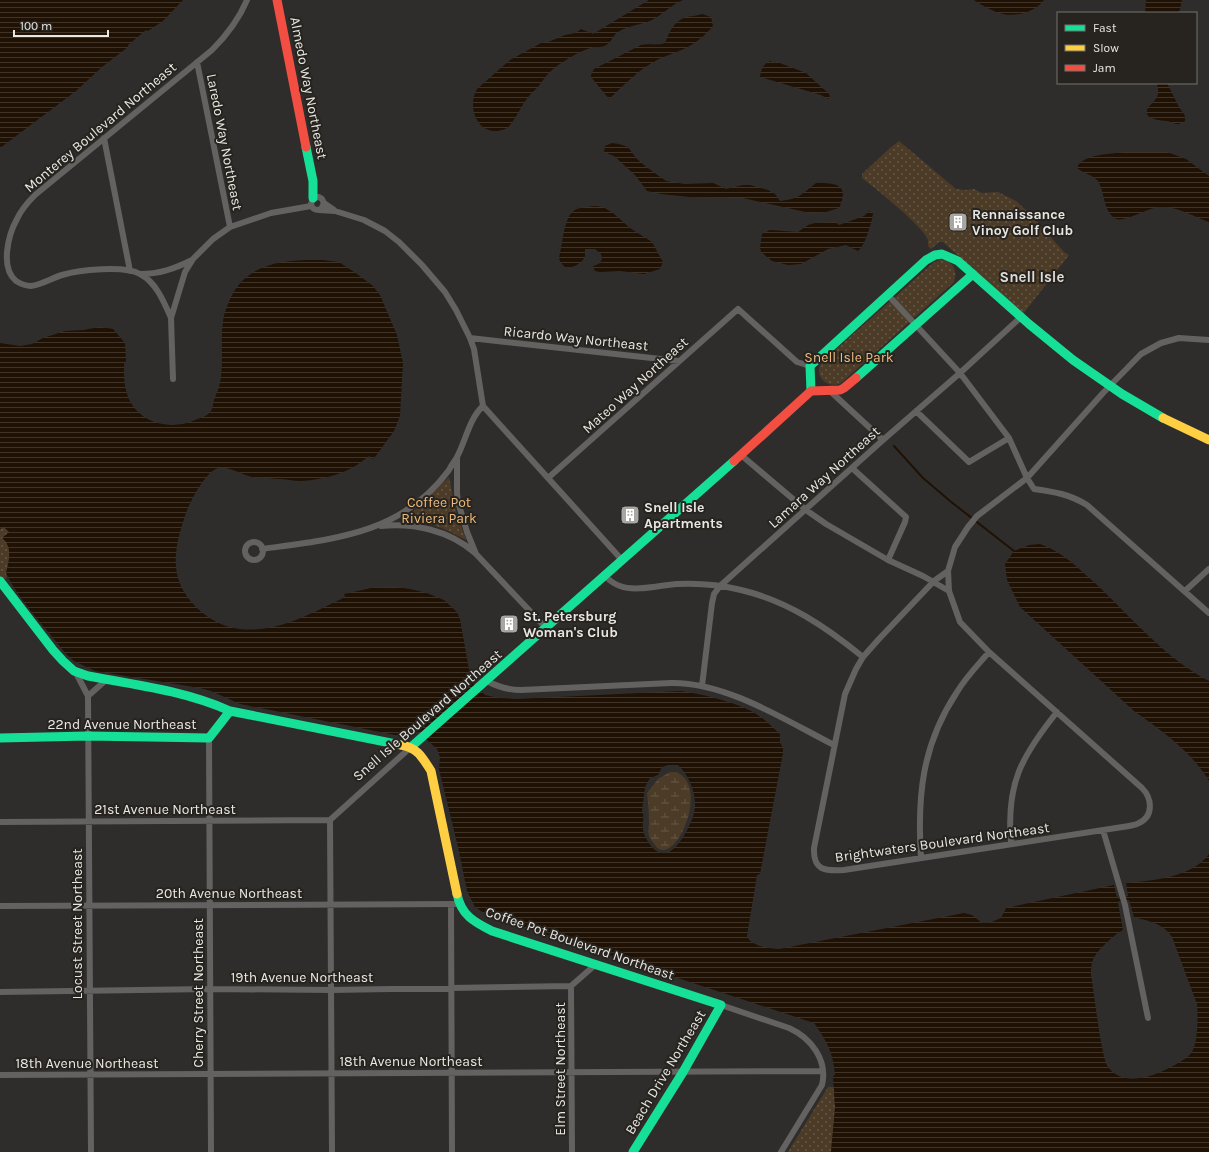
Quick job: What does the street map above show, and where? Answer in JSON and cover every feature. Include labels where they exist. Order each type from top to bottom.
[{"type":"street","name":"Monterey Boulevard Northeast","points":[[193,259],[159,273],[140,274],[130,271],[102,270],[74,272],[31,286],[24,285],[12,278],[8,272],[7,266],[8,244],[22,209],[35,195],[212,50],[229,31],[247,0]]},
{"type":"street","name":"Almedo Way Northeast","points":[[277,0],[317,202]]},
{"type":"street","name":"Laredo Way Northeast","points":[[197,62],[230,227]]},
{"type":"street","points":[[104,138],[130,271]]},
{"type":"street","name":"Monterey Boulevard Northeast","points":[[171,318],[185,272],[193,259],[213,239],[230,227],[271,213],[317,202]]},
{"type":"street","points":[[335,211],[315,210],[317,202],[335,211],[364,220],[385,231],[399,242],[422,265],[445,292],[456,310],[474,349],[483,406],[622,560]]},
{"type":"street","points":[[973,274],[852,382],[838,391],[811,391],[810,366],[926,260],[937,254],[942,254],[949,255],[958,261],[973,274],[1021,317],[1074,361],[1111,386],[1174,423],[1209,440]]},
{"type":"street","name":"Monterey Boulevard Northeast","points":[[140,274],[156,288],[171,318]]},
{"type":"street","points":[[888,295],[960,373],[1009,438],[1027,478],[1034,489],[1060,493],[1073,497],[1088,505],[1209,613]]},
{"type":"street","name":"Mateo Way Northeast","points":[[548,478],[738,309],[797,362],[810,366]]},
{"type":"street","name":"Lamara Way Northeast","points":[[702,686],[712,603],[714,594],[720,586],[1021,317]]},
{"type":"street","points":[[171,318],[173,379]]},
{"type":"street","name":"Ricardo Way Northeast","points":[[470,338],[679,362]]},
{"type":"street","name":"Brightwaters Boulevard Northeast","points":[[934,582],[863,657],[856,668],[845,694],[814,848],[817,865],[824,870],[844,870],[1103,830],[1139,823],[1145,819],[1149,812],[1150,806],[1150,799],[1147,793],[989,652],[960,622],[949,591],[948,570],[955,547],[977,516],[1027,478],[1141,354],[1161,343],[1179,338],[1209,340]]},
{"type":"street","name":"Snell Isle Boulevard Northeast","points":[[330,820],[412,747],[440,719],[487,681],[811,391]]},
{"type":"street","points":[[830,392],[883,440]]},
{"type":"street","points":[[262,549],[356,533],[393,519],[417,503],[445,475],[457,458],[475,415],[483,406]]},
{"type":"street","points":[[916,411],[969,462],[1009,438]]},
{"type":"street","points":[[740,456],[806,510],[832,528],[888,560],[934,582],[949,591]]},
{"type":"street","points":[[457,458],[458,502],[467,532],[476,554]]},
{"type":"street","points":[[852,468],[906,517],[888,560]]},
{"type":"street","points":[[374,527],[406,525],[425,528],[450,537],[466,546],[476,554],[546,628]]},
{"type":"street","points":[[1185,591],[1209,569]]},
{"type":"street","points":[[934,582],[948,570]]},
{"type":"street","points":[[605,576],[621,587],[629,588],[695,584],[720,586],[762,596],[796,610],[831,632],[863,657]]},
{"type":"street","points":[[1,584],[52,650],[62,661],[75,671],[106,680],[180,693],[214,703],[230,711],[412,747]]},
{"type":"street","points":[[921,858],[920,806],[924,771],[936,730],[957,692],[970,673],[989,652]]},
{"type":"street","name":"Locust Street Northeast","points":[[75,671],[88,696],[91,1152]]},
{"type":"street","points":[[88,696],[106,680]]},
{"type":"street","points":[[487,681],[497,687],[509,690],[671,683],[702,686],[747,701],[834,745]]},
{"type":"street","name":"22nd Avenue Northeast","points":[[0,738],[88,736],[209,738],[230,711]]},
{"type":"street","points":[[1011,843],[1010,811],[1012,794],[1017,776],[1030,748],[1057,712]]},
{"type":"street","name":"Cherry Street Northeast","points":[[209,738],[211,1152]]},
{"type":"street","name":"Coffee Pot Boulevard Northeast","points":[[412,747],[423,758],[431,771],[455,904],[466,916],[492,931],[789,1028],[806,1038],[816,1050],[822,1071]]},
{"type":"street","points":[[330,820],[332,1152]]},
{"type":"street","name":"21st Avenue Northeast","points":[[0,822],[330,820]]},
{"type":"street","points":[[1103,830],[1125,905],[1148,1018]]},
{"type":"street","points":[[452,1152],[451,988],[455,904]]},
{"type":"street","name":"20th Avenue Northeast","points":[[0,906],[455,904]]},
{"type":"street","points":[[572,986],[595,964]]},
{"type":"street","name":"19th Avenue Northeast","points":[[0,992],[210,989],[331,990],[572,986]]},
{"type":"street","name":"Elm Street Northeast","points":[[572,986],[572,1152]]},
{"type":"street","name":"Beach Drive Northeast","points":[[633,1152],[683,1072],[721,1005]]},
{"type":"street","points":[[781,1152],[822,1085],[824,1077],[822,1071]]},
{"type":"street","name":"18th Avenue Northeast","points":[[0,1076],[822,1071]]},
{"type":"green space","points":[[899,141],[956,189],[974,189],[982,193],[998,192],[1016,201],[1030,214],[1064,252],[1069,255],[1023,314],[943,242],[939,242],[931,249],[928,246],[928,240],[925,234],[918,226],[862,178],[862,174]]},
{"type":"green space","name":"Snell Isle Park","points":[[941,259],[949,262],[954,268],[955,279],[953,283],[840,384],[835,385],[826,383],[820,376],[819,372],[821,363],[933,263]]},
{"type":"green space","name":"Coffee Pot Riviera Park","points":[[449,477],[456,512],[466,540],[427,523],[401,521],[420,506]]},
{"type":"green space","points":[[4,526],[9,532],[6,541],[9,548],[9,559],[6,573],[7,577],[0,583],[0,529]]},
{"type":"green space","points":[[670,772],[677,772],[686,780],[690,791],[691,804],[683,831],[676,842],[669,848],[661,850],[654,844],[649,836],[647,793],[658,779]]},
{"type":"green space","points":[[828,1087],[834,1087],[835,1108],[831,1152],[788,1152]]},
{"type":"shaded area","points":[[0,0],[183,0],[163,21],[148,31],[146,30],[76,91],[0,148]]},
{"type":"shaded area","points":[[649,0],[683,0],[674,4],[652,20],[618,32],[608,44],[601,47],[587,49],[560,64],[549,73],[529,96],[514,120],[507,128],[498,131],[490,130],[483,127],[478,121],[474,114],[473,106],[477,89],[510,60],[541,43],[576,33],[581,29],[593,34]]},
{"type":"shaded area","points":[[974,0],[1044,0],[1036,8],[1025,13],[1008,15],[996,12]]},
{"type":"shaded area","points":[[1146,0],[1182,0],[1179,12],[1145,12]]},
{"type":"shaded area","points":[[702,14],[711,17],[713,26],[706,34],[689,47],[659,59],[645,67],[609,99],[591,77],[594,69],[641,45],[665,43],[670,31],[678,21],[686,17]]},
{"type":"shaded area","points":[[770,61],[775,63],[777,62],[806,73],[829,94],[830,97],[828,99],[821,95],[760,77],[763,68]]},
{"type":"shaded area","points":[[1156,84],[1168,84],[1185,116],[1185,121],[1180,124],[1176,124],[1151,118],[1147,114],[1148,107],[1158,94]]},
{"type":"shaded area","points":[[612,143],[628,147],[636,158],[666,181],[685,184],[713,183],[726,189],[750,185],[768,190],[775,194],[780,201],[796,197],[816,183],[830,184],[839,186],[842,190],[842,200],[839,208],[826,212],[810,213],[743,198],[690,197],[647,191],[635,175],[614,156],[604,152],[605,146]]},
{"type":"shaded area","points":[[1125,152],[1167,152],[1186,159],[1209,176],[1209,222],[1168,207],[1154,208],[1124,219],[1116,219],[1112,216],[1106,207],[1098,181],[1077,168],[1080,163],[1091,157]]},
{"type":"shaded area","points":[[595,206],[603,207],[613,213],[630,228],[652,242],[663,262],[660,269],[644,274],[620,271],[595,271],[593,266],[599,264],[602,259],[601,254],[595,249],[585,249],[584,259],[580,263],[574,266],[565,267],[560,262],[559,257],[566,223],[572,212],[577,209]]},
{"type":"shaded area","points":[[869,211],[873,213],[868,234],[858,251],[846,245],[828,249],[801,264],[788,265],[772,261],[761,252],[760,247],[762,234],[770,230],[798,232],[808,225],[815,223],[835,222],[839,225],[864,216]]},
{"type":"shaded area","points":[[300,260],[339,262],[373,286],[380,295],[397,335],[403,363],[400,416],[394,431],[373,459],[369,456],[357,465],[332,476],[300,481],[252,477],[223,468],[218,468],[210,473],[198,489],[188,508],[178,539],[176,551],[177,574],[181,586],[187,597],[197,608],[211,619],[234,628],[268,628],[281,625],[307,615],[345,597],[344,594],[371,588],[395,587],[410,589],[427,593],[444,600],[457,612],[460,619],[471,681],[485,695],[499,698],[517,699],[681,691],[723,700],[755,713],[780,734],[780,742],[783,748],[760,874],[757,875],[747,936],[756,945],[766,948],[779,949],[964,913],[972,915],[982,923],[989,923],[1001,918],[1006,908],[1114,885],[1117,898],[1120,899],[1128,896],[1126,883],[1148,881],[1183,873],[1202,862],[1209,854],[1209,1152],[831,1152],[835,1108],[833,1076],[835,1075],[834,1067],[829,1047],[814,1023],[487,915],[475,907],[467,891],[439,769],[440,757],[437,749],[418,732],[395,735],[240,704],[211,691],[200,688],[95,671],[74,661],[66,654],[18,594],[6,573],[9,550],[2,538],[9,532],[4,527],[0,529],[0,343],[20,346],[32,344],[43,338],[65,331],[100,327],[113,329],[125,343],[126,361],[124,364],[124,379],[131,403],[143,416],[151,421],[169,425],[186,423],[206,416],[210,413],[212,408],[220,385],[222,330],[224,318],[234,291],[242,281],[252,273],[262,268],[274,264]],"holes":[[[668,765],[678,765],[686,775],[694,794],[695,807],[689,826],[680,842],[668,852],[662,853],[655,850],[645,837],[643,831],[642,811],[645,787],[650,778],[658,775],[662,767]],[[1129,900],[1134,917],[1150,921],[1160,926],[1172,937],[1197,1004],[1197,1029],[1192,1052],[1175,1065],[1159,1073],[1132,1079],[1115,1074],[1108,1067],[1105,1061],[1100,1038],[1091,975],[1092,963],[1097,953],[1104,945],[1123,930],[1118,903],[1119,901]]]},
{"type":"shaded area","points":[[1040,544],[1056,551],[1070,561],[1096,584],[1150,637],[1178,661],[1209,681],[1209,781],[1194,760],[1185,751],[1134,711],[1020,607],[1007,580],[1005,564],[1014,551],[1029,545]]},
{"type":"waterway","points":[[894,446],[923,478],[1014,551]]},
{"type":"traffic: fast","points":[[306,147],[313,181],[313,198]]},
{"type":"traffic: fast","points":[[811,391],[810,366],[926,260],[935,255],[942,254],[958,261],[1029,324],[1073,360],[1122,394],[1163,418]]},
{"type":"traffic: fast","points":[[856,378],[973,274]]},
{"type":"traffic: fast","points":[[411,747],[734,461]]},
{"type":"traffic: fast","points":[[0,581],[53,650],[74,671],[88,676],[196,698],[230,711],[401,745]]},
{"type":"traffic: fast","points":[[0,738],[88,736],[209,738],[230,711]]},
{"type":"traffic: fast","points":[[457,894],[465,913],[474,921],[492,931],[721,1005],[683,1072],[633,1152]]},
{"type":"traffic: slow","points":[[1163,418],[1209,440]]},
{"type":"traffic: slow","points":[[401,745],[407,746],[416,751],[431,771],[457,894]]},
{"type":"traffic: jam","points":[[277,0],[306,147]]},
{"type":"traffic: jam","points":[[734,461],[811,391],[840,390],[856,378]]},
{"type":"place","name":"Rennaissance Vinoy Golf Club","points":[[958,222]]},
{"type":"place","name":"Snell Isle Apartments","points":[[630,515]]},
{"type":"place","name":"St. Petersburg Woman's Club","points":[[509,624]]},
{"type":"district","name":"Snell Isle","points":[[1032,277]]}]
